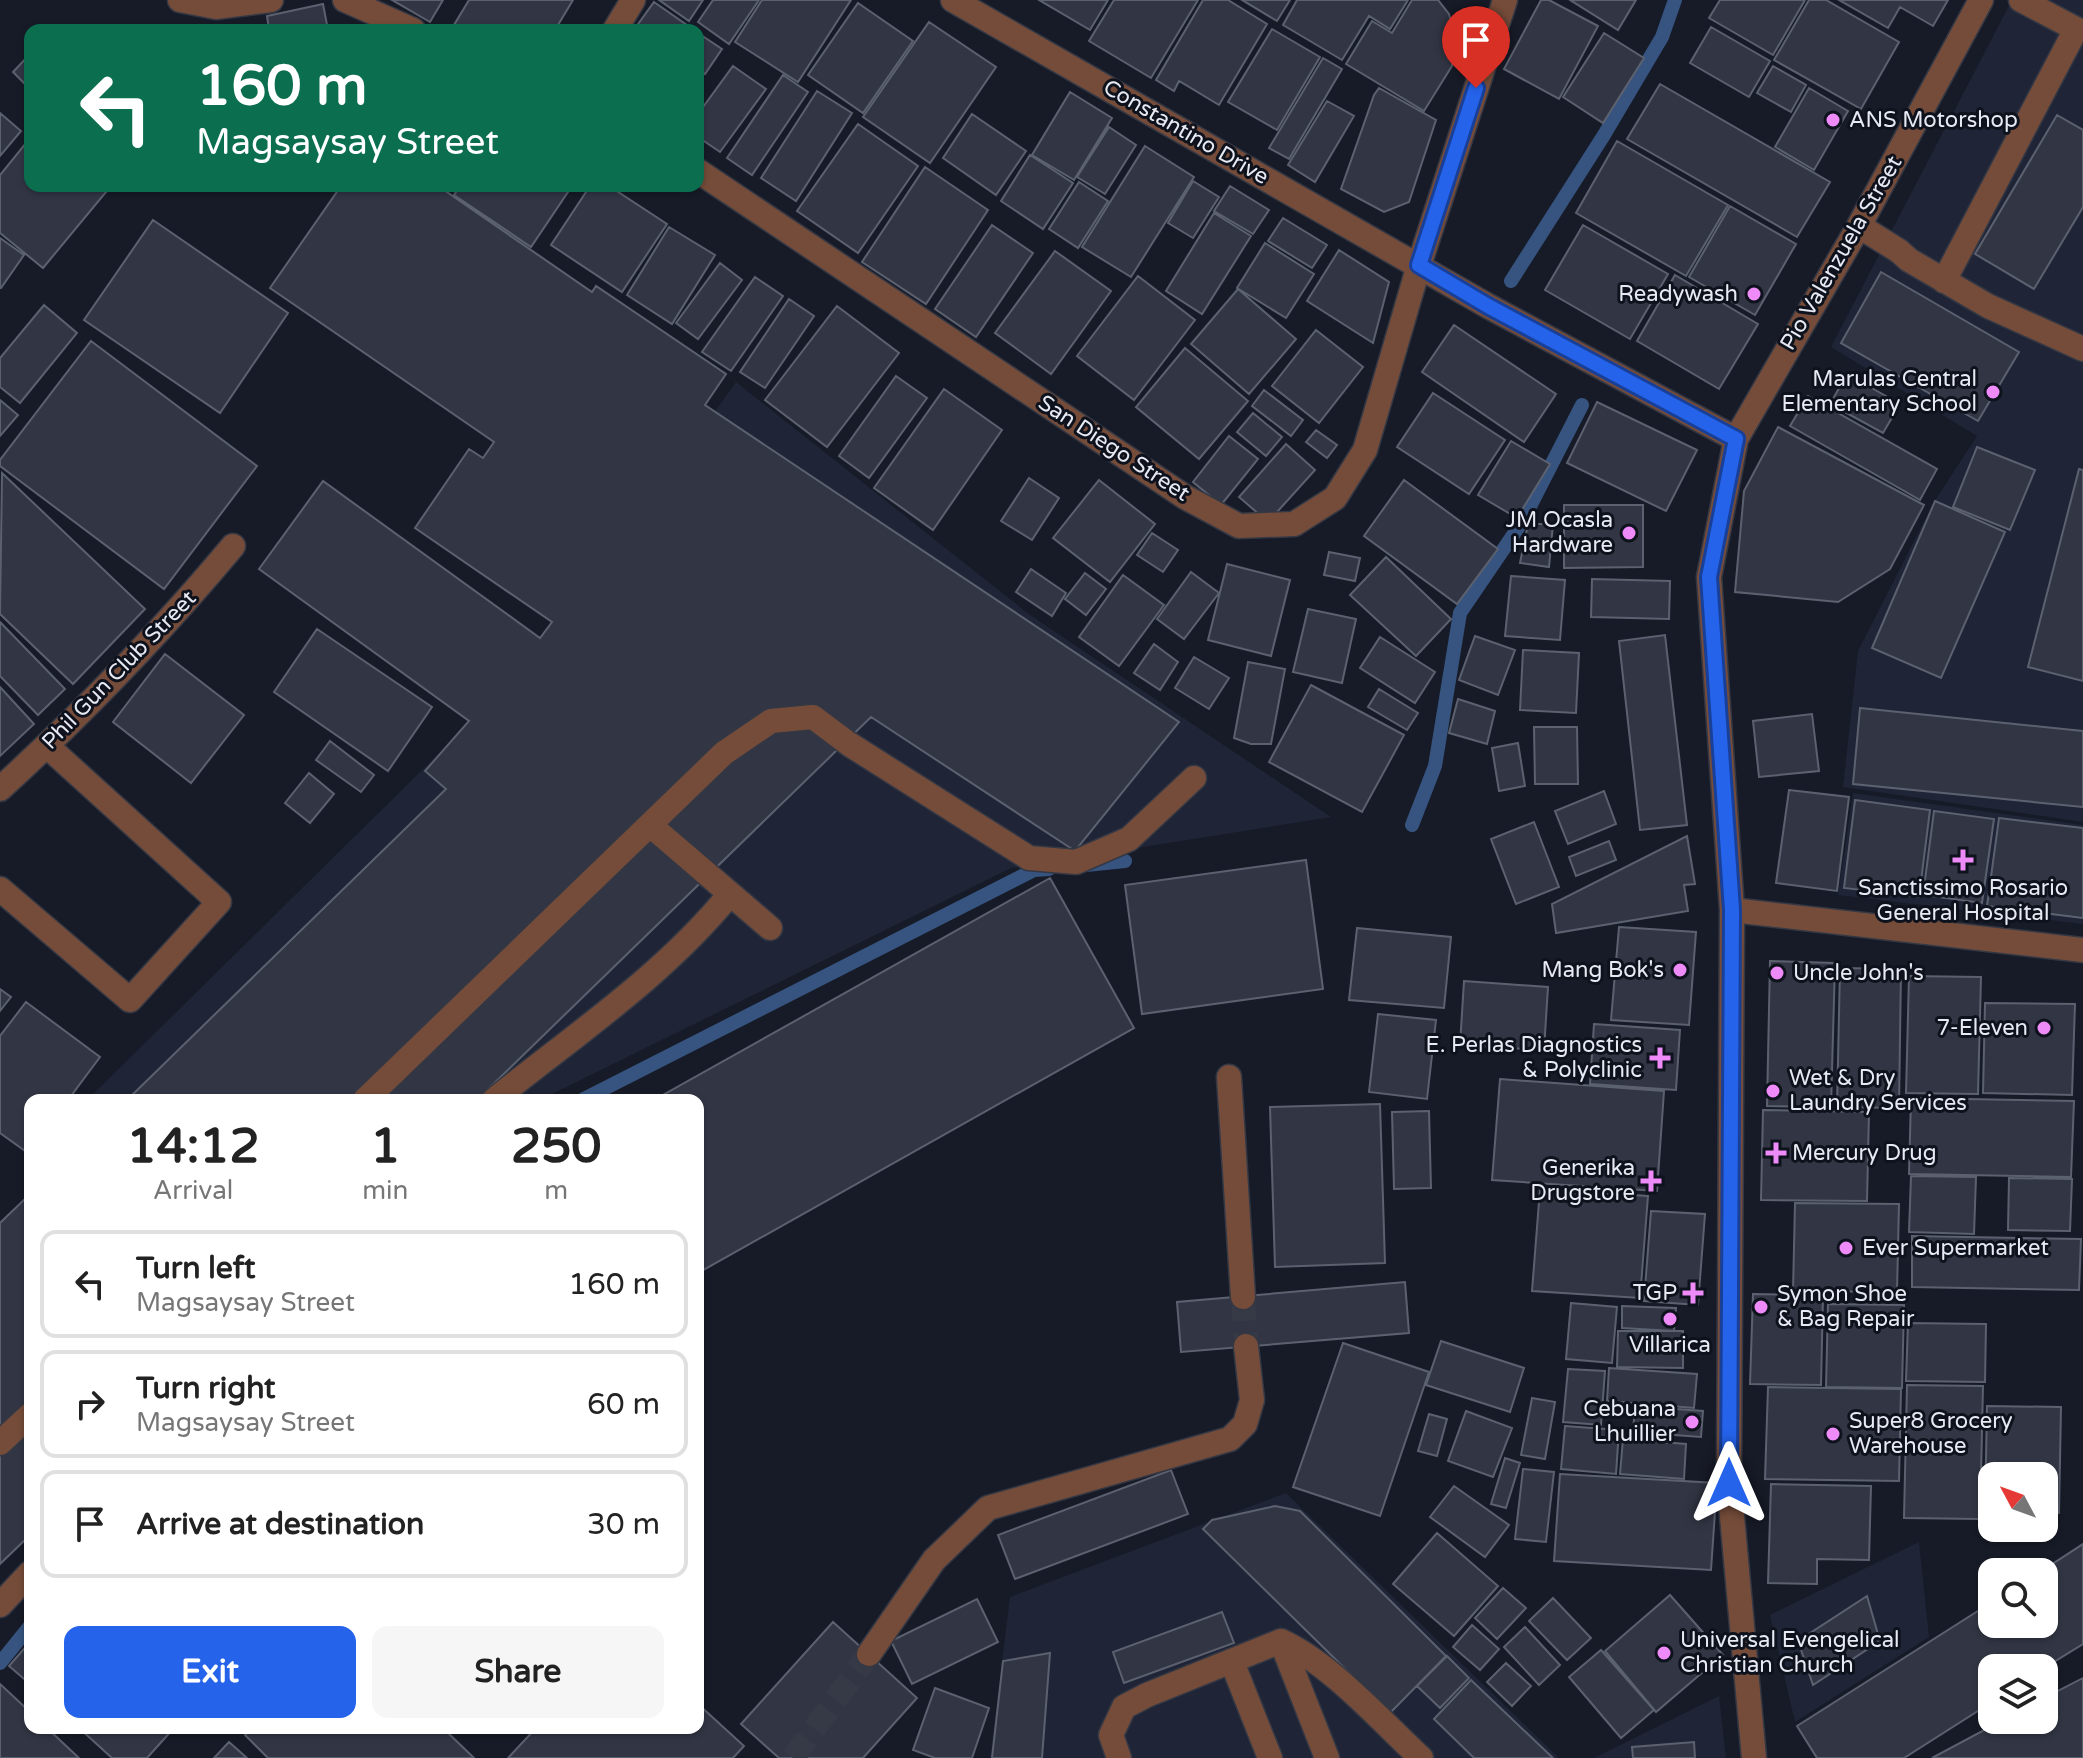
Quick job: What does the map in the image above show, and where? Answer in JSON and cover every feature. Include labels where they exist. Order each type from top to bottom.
[{"type":"street","points":[[180,0],[216,7],[271,0]]},
{"type":"street","points":[[345,0],[399,24]]},
{"type":"street","points":[[619,24],[633,0]]},
{"type":"street","name":"Constantino Drive","points":[[953,0],[1488,306],[1736,439]]},
{"type":"street","name":"San Diego Street","points":[[704,175],[1185,497],[1239,526],[1294,524],[1335,498],[1365,450],[1419,265],[1505,0]]},
{"type":"street","name":"Pio Valenzuela Street","points":[[1754,1758],[1729,1483],[1732,910],[1709,577],[1736,439],[1859,226],[1981,0]]},
{"type":"street","points":[[1944,281],[2076,29],[2021,0]]},
{"type":"street","points":[[1859,226],[1988,306],[2083,349]]},
{"type":"street","name":"Phil Gun Club Street","points":[[0,789],[47,746],[170,621],[233,546]]},
{"type":"street","points":[[371,1094],[724,753],[771,721],[813,717],[849,744],[1029,858],[1076,862],[1129,839],[1194,778]]},
{"type":"street","points":[[0,889],[130,1000],[219,902],[47,746]]},
{"type":"street","points":[[650,825],[770,928]]},
{"type":"street","points":[[502,1094],[657,971],[730,894]]},
{"type":"street","points":[[1732,910],[2083,950]]},
{"type":"street","points":[[1229,1077],[1243,1297]]},
{"type":"street","points":[[869,1654],[934,1560],[988,1508],[1230,1439],[1245,1424],[1252,1400],[1246,1346]]},
{"type":"street","points":[[0,1443],[24,1421]]},
{"type":"street","points":[[0,1605],[24,1579]]},
{"type":"street","points":[[1281,1641],[1327,1758]]},
{"type":"street","points":[[1119,1758],[1111,1735],[1124,1707],[1281,1641],[1299,1649],[1324,1668],[1421,1758]]},
{"type":"street","points":[[1232,1662],[1270,1758]]},
{"type":"shaded area","name":"Marulas Central Elementary School","points":[[2012,0],[2083,0],[2083,822],[1843,787],[1858,651],[1934,502],[1977,436],[1831,347]]},
{"type":"shaded area","points":[[736,382],[1030,615],[1331,817],[1011,868],[552,1094],[93,1094],[542,652]]},
{"type":"shaded area","name":"Sanctissimo Rosario General Hospital","points":[[1853,793],[2083,825],[2083,924],[1838,895]]},
{"type":"shaded area","points":[[1286,1493],[1559,1758],[990,1758],[1010,1597]]},
{"type":"shaded area","points":[[1919,1542],[1929,1637],[1795,1722],[1770,1615]]},
{"type":"shaded area","points":[[1719,1696],[1726,1758],[1594,1758]]},
{"type":"building","points":[[392,0],[443,0],[430,22]]},
{"type":"building","points":[[469,0],[573,0],[559,24],[455,24]]},
{"type":"building","points":[[659,0],[703,0],[689,21]]},
{"type":"building","points":[[713,0],[759,0],[729,44],[698,22]]},
{"type":"building","points":[[762,0],[851,0],[798,82],[735,42]]},
{"type":"building","points":[[1039,0],[1108,0],[1090,30]]},
{"type":"building","points":[[1114,0],[1198,0],[1151,78],[1089,41]]},
{"type":"building","points":[[1203,0],[1228,0],[1267,24],[1219,105],[1179,81],[1174,91],[1156,80]]},
{"type":"building","points":[[1242,0],[1290,0],[1277,21]]},
{"type":"building","points":[[1297,0],[1408,0],[1390,29],[1369,16],[1342,60],[1283,25]]},
{"type":"building","points":[[1412,0],[1438,0],[1449,14],[1456,40],[1452,66],[1424,111],[1346,64],[1372,21],[1392,33]]},
{"type":"building","points":[[1541,0],[1549,0],[1598,26],[1559,99],[1504,69]]},
{"type":"building","points":[[1570,0],[1636,0],[1618,30]]},
{"type":"building","points":[[1720,0],[1805,0],[1773,55],[1709,18]]},
{"type":"building","points":[[1809,0],[1826,0],[1899,42],[1861,109],[1774,60]]},
{"type":"building","points":[[1839,0],[1948,0],[1933,26],[1900,7],[1888,28]]},
{"type":"building","points":[[654,2],[685,24],[638,24]]},
{"type":"building","points":[[858,3],[913,41],[863,113],[808,75]]},
{"type":"building","points":[[323,4],[327,24],[268,24],[267,16]]},
{"type":"building","points":[[929,22],[996,67],[930,163],[863,117]]},
{"type":"building","points":[[1711,27],[1770,61],[1749,97],[1690,63]]},
{"type":"building","points":[[1272,29],[1320,57],[1277,130],[1228,102]]},
{"type":"building","points":[[1604,33],[1644,58],[1603,123],[1563,97]]},
{"type":"building","points":[[704,37],[722,49],[704,73]]},
{"type":"building","points":[[1323,58],[1342,69],[1289,159],[1269,148]]},
{"type":"building","points":[[24,60],[24,83],[13,72]]},
{"type":"building","points":[[733,66],[766,89],[720,152],[704,141],[704,106]]},
{"type":"building","points":[[1773,66],[1806,85],[1791,112],[1757,93]]},
{"type":"building","points":[[783,75],[808,92],[752,175],[727,158]]},
{"type":"building","points":[[1660,84],[1830,182],[1797,237],[1627,139]]},
{"type":"building","points":[[1379,88],[1436,120],[1409,202],[1384,212],[1341,189]]},
{"type":"building","points":[[1809,88],[1848,111],[1814,170],[1775,147]]},
{"type":"building","points":[[817,91],[852,113],[796,201],[761,178]]},
{"type":"building","points":[[1070,92],[1112,118],[1074,180],[1032,155]]},
{"type":"building","points":[[1327,101],[1354,116],[1315,182],[1288,165]]},
{"type":"building","points":[[0,113],[21,131],[0,156]]},
{"type":"building","points":[[972,114],[1026,151],[996,195],[943,158]]},
{"type":"building","points":[[2057,115],[2083,130],[2083,207],[2034,289],[1975,254]]},
{"type":"building","points":[[858,124],[918,166],[858,253],[797,211]]},
{"type":"building","points":[[1109,127],[1136,145],[1105,194],[1077,177]]},
{"type":"building","points":[[1617,141],[1728,205],[1686,276],[1576,213]]},
{"type":"building","points":[[24,145],[24,192],[106,192],[43,268],[0,233],[0,175]]},
{"type":"building","points":[[1145,146],[1194,177],[1131,277],[1082,247]]},
{"type":"building","points":[[1030,155],[1073,183],[1043,229],[1001,201]]},
{"type":"building","points":[[925,167],[988,210],[926,304],[862,262]]},
{"type":"building","points":[[1193,181],[1219,197],[1193,238],[1168,223]]},
{"type":"building","points":[[1079,182],[1108,201],[1078,248],[1049,229]]},
{"type":"building","points":[[1230,186],[1269,210],[1253,234],[1214,211]]},
{"type":"building","points":[[337,192],[447,192],[592,292],[596,286],[726,374],[705,405],[1179,722],[1075,851],[871,717],[483,1094],[133,1094],[446,789],[425,771],[469,721],[259,569],[323,481],[540,638],[552,622],[415,528],[469,449],[483,458],[494,442],[270,288]]},
{"type":"building","points":[[456,192],[568,192],[531,247],[454,195]]},
{"type":"building","points":[[586,192],[618,192],[667,224],[622,292],[551,245]]},
{"type":"building","points":[[1730,206],[1796,244],[1755,315],[1689,277]]},
{"type":"building","points":[[1214,213],[1251,236],[1202,314],[1166,291]]},
{"type":"building","points":[[1283,218],[1327,245],[1312,268],[1268,241]]},
{"type":"building","points":[[153,220],[288,313],[220,413],[84,320]]},
{"type":"building","points":[[992,225],[1033,253],[976,337],[935,309]]},
{"type":"building","points":[[1583,225],[1668,274],[1630,339],[1545,290]]},
{"type":"building","points":[[669,227],[715,255],[672,324],[627,295]]},
{"type":"building","points":[[0,238],[24,255],[1,288],[0,288]]},
{"type":"building","points":[[1265,243],[1314,274],[1286,318],[1237,288]]},
{"type":"building","points":[[1339,250],[1389,282],[1373,343],[1307,301]]},
{"type":"building","points":[[1055,251],[1111,291],[1051,374],[995,333]]},
{"type":"building","points":[[720,263],[742,280],[698,339],[676,323]]},
{"type":"building","points":[[1881,272],[2019,352],[1978,421],[1841,343]]},
{"type":"building","points":[[1675,275],[1758,324],[1719,389],[1637,341]]},
{"type":"building","points":[[1138,276],[1195,320],[1134,400],[1077,356]]},
{"type":"building","points":[[755,277],[783,296],[731,371],[702,352]]},
{"type":"building","points":[[1238,289],[1296,339],[1249,394],[1191,344]]},
{"type":"building","points":[[789,299],[814,316],[765,388],[740,372]]},
{"type":"building","points":[[44,305],[77,333],[20,403],[0,387],[0,358]]},
{"type":"building","points":[[837,306],[899,353],[827,447],[765,400]]},
{"type":"building","points":[[1454,325],[1556,394],[1524,442],[1422,372]]},
{"type":"building","points":[[1316,330],[1363,367],[1319,423],[1272,386]]},
{"type":"building","points":[[91,341],[257,466],[164,589],[0,466],[0,460]]},
{"type":"building","points":[[1185,348],[1248,401],[1199,459],[1136,407]]},
{"type":"building","points":[[1847,374],[1900,404],[1883,433],[1830,404]]},
{"type":"building","points":[[896,376],[927,398],[869,478],[839,456]]},
{"type":"building","points":[[944,389],[1002,430],[933,530],[874,488]]},
{"type":"building","points":[[1264,390],[1303,420],[1291,436],[1252,406]]},
{"type":"building","points":[[1433,393],[1505,440],[1469,494],[1397,447]]},
{"type":"building","points":[[1808,396],[1937,469],[1920,500],[1790,426]]},
{"type":"building","points":[[0,400],[18,415],[0,436]]},
{"type":"building","points":[[1597,402],[1697,450],[1666,511],[1567,463]]},
{"type":"building","points":[[1253,413],[1282,437],[1266,456],[1237,432]]},
{"type":"building","points":[[1778,427],[1924,505],[1890,569],[1838,602],[1735,592],[1744,491]]},
{"type":"building","points":[[1316,430],[1337,445],[1327,458],[1306,442]]},
{"type":"building","points":[[1229,436],[1258,459],[1221,505],[1193,482]]},
{"type":"building","points":[[1511,441],[1550,464],[1517,518],[1478,495]]},
{"type":"building","points":[[1286,444],[1315,470],[1268,522],[1239,497]]},
{"type":"building","points":[[1977,447],[2035,470],[2010,530],[1953,507]]},
{"type":"building","points":[[2079,469],[2083,470],[2083,681],[2028,667]]},
{"type":"building","points":[[2,473],[145,609],[73,684],[0,614]]},
{"type":"building","points":[[1029,478],[1059,498],[1032,540],[1001,521]]},
{"type":"building","points":[[1099,480],[1155,524],[1110,582],[1053,538]]},
{"type":"building","points":[[1404,480],[1498,549],[1457,604],[1364,536]]},
{"type":"building","points":[[1935,501],[2005,532],[1941,678],[1872,648]]},
{"type":"building","points":[[1564,505],[1643,505],[1643,567],[1564,568]]},
{"type":"building","points":[[1528,524],[1553,524],[1549,567],[1520,563]]},
{"type":"building","points":[[1152,533],[1178,550],[1163,572],[1137,555]]},
{"type":"building","points":[[1329,552],[1360,558],[1355,581],[1324,575]]},
{"type":"building","points":[[1386,557],[1451,619],[1416,656],[1350,595]]},
{"type":"building","points":[[1227,564],[1290,580],[1271,656],[1208,640]]},
{"type":"building","points":[[1031,569],[1066,593],[1052,616],[1016,592]]},
{"type":"building","points":[[1191,572],[1219,593],[1184,639],[1157,619]]},
{"type":"building","points":[[1085,573],[1106,589],[1086,615],[1065,599]]},
{"type":"building","points":[[1123,575],[1164,605],[1119,666],[1079,637]]},
{"type":"building","points":[[1511,576],[1565,580],[1560,640],[1505,636]]},
{"type":"building","points":[[1592,579],[1670,581],[1669,619],[1591,617]]},
{"type":"building","points":[[1308,609],[1356,619],[1342,683],[1293,672]]},
{"type":"building","points":[[0,622],[65,689],[38,715],[0,676]]},
{"type":"building","points":[[317,629],[432,707],[388,771],[274,692]]},
{"type":"building","points":[[1665,635],[1687,825],[1640,830],[1619,641]]},
{"type":"building","points":[[1475,636],[1515,650],[1498,695],[1459,680]]},
{"type":"building","points":[[1380,637],[1435,672],[1415,703],[1360,668]]},
{"type":"building","points":[[1154,644],[1178,662],[1160,690],[1134,673]]},
{"type":"building","points":[[1523,650],[1579,653],[1576,713],[1520,710]]},
{"type":"building","points":[[165,654],[244,715],[191,783],[113,722]]},
{"type":"building","points":[[1194,657],[1229,678],[1209,709],[1175,688]]},
{"type":"building","points":[[1248,662],[1285,669],[1271,744],[1251,744],[1234,738]]},
{"type":"building","points":[[1311,685],[1404,735],[1362,812],[1269,762]]},
{"type":"building","points":[[0,687],[34,724],[0,756]]},
{"type":"building","points":[[1379,689],[1418,713],[1407,730],[1368,707]]},
{"type":"building","points":[[1458,699],[1495,711],[1487,744],[1449,733]]},
{"type":"building","points":[[1860,708],[2083,731],[2083,807],[1853,784]]},
{"type":"building","points":[[1812,714],[1819,771],[1759,777],[1753,721]]},
{"type":"building","points":[[1534,727],[1577,727],[1578,784],[1535,784]]},
{"type":"building","points":[[330,741],[374,775],[361,792],[316,760]]},
{"type":"building","points":[[1518,743],[1525,786],[1499,791],[1492,748]]},
{"type":"building","points":[[309,773],[334,794],[310,823],[285,803]]},
{"type":"building","points":[[1789,790],[1849,797],[1837,891],[1776,883]]},
{"type":"building","points":[[1604,791],[1616,824],[1568,844],[1555,811]]},
{"type":"building","points":[[1855,800],[1930,810],[1919,897],[1844,888]]},
{"type":"building","points":[[1934,811],[1994,819],[1982,903],[1923,895]]},
{"type":"building","points":[[1999,818],[2083,828],[2083,918],[1987,906]]},
{"type":"building","points":[[1534,822],[1559,887],[1516,904],[1491,839]]},
{"type":"building","points":[[1687,836],[1695,884],[1684,885],[1688,911],[1556,933],[1552,904]]},
{"type":"building","points":[[1609,841],[1616,860],[1576,876],[1569,857]]},
{"type":"building","points":[[1306,860],[1323,989],[1142,1014],[1125,885]]},
{"type":"building","points":[[1050,878],[1134,1028],[704,1270],[704,1094],[665,1094]]},
{"type":"building","points":[[1619,927],[1696,932],[1689,1025],[1611,1020]]},
{"type":"building","points":[[1357,928],[1451,937],[1444,1008],[1349,1000]]},
{"type":"building","points":[[1770,961],[1835,963],[1831,1107],[1767,1106]]},
{"type":"building","points":[[1840,968],[1901,969],[1899,1108],[1837,1107]]},
{"type":"building","points":[[1909,976],[1981,977],[1978,1094],[1906,1093]]},
{"type":"building","points":[[1464,981],[1548,987],[1544,1050],[1460,1045]]},
{"type":"building","points":[[0,989],[11,997],[0,1011]]},
{"type":"building","points":[[26,1002],[100,1057],[72,1094],[24,1094],[24,1150],[0,1133],[0,1036]]},
{"type":"building","points":[[1985,1003],[2075,1004],[2072,1095],[1983,1093]]},
{"type":"building","points":[[1378,1014],[1436,1020],[1427,1099],[1369,1092]]},
{"type":"building","points":[[1594,1024],[1680,1030],[1676,1090],[1590,1084]]},
{"type":"building","points":[[1500,1079],[1664,1091],[1657,1191],[1492,1180]]},
{"type":"building","points":[[1911,1098],[2074,1101],[2071,1177],[1909,1174]]},
{"type":"building","points":[[1380,1104],[1385,1263],[1275,1267],[1270,1107]]},
{"type":"building","points":[[1763,1110],[1869,1112],[1867,1201],[1761,1200]]},
{"type":"building","points":[[1429,1111],[1431,1188],[1394,1189],[1392,1112]]},
{"type":"building","points":[[1911,1176],[1976,1177],[1974,1234],[1909,1232]]},
{"type":"building","points":[[2009,1178],[2072,1179],[2070,1231],[2008,1230]]},
{"type":"building","points":[[1540,1189],[1648,1196],[1640,1298],[1532,1291]]},
{"type":"building","points":[[24,1200],[24,1541],[0,1564],[0,1223]]},
{"type":"building","name":"Ever Supermarket","points":[[1795,1203],[1899,1204],[1897,1292],[1793,1291]]},
{"type":"building","points":[[1651,1211],[1705,1214],[1698,1305],[1644,1301]]},
{"type":"building","points":[[1912,1236],[2081,1239],[2079,1290],[1912,1287]]},
{"type":"building","points":[[1405,1282],[1409,1333],[1181,1352],[1177,1302]]},
{"type":"building","points":[[1753,1294],[1823,1295],[1821,1385],[1750,1384]]},
{"type":"building","points":[[1571,1303],[1617,1307],[1612,1363],[1566,1359]]},
{"type":"building","points":[[1828,1304],[1904,1305],[1902,1388],[1826,1387]]},
{"type":"building","points":[[1622,1306],[1676,1308],[1674,1331],[1622,1328]]},
{"type":"building","points":[[1908,1323],[1986,1324],[1985,1382],[1906,1381]]},
{"type":"building","points":[[1618,1331],[1683,1331],[1683,1368],[1617,1367]]},
{"type":"building","points":[[1441,1341],[1524,1368],[1510,1412],[1426,1385]]},
{"type":"building","points":[[1343,1343],[1429,1372],[1380,1516],[1293,1487]]},
{"type":"building","points":[[1609,1368],[1697,1374],[1694,1408],[1607,1401]]},
{"type":"building","points":[[1568,1369],[1605,1371],[1601,1425],[1563,1422]]},
{"type":"building","points":[[1907,1385],[1983,1386],[1978,1519],[1904,1518]]},
{"type":"building","name":"Super8 Grocery Warehouse","points":[[1768,1387],[1901,1389],[1899,1481],[1765,1479]]},
{"type":"building","points":[[1532,1398],[1555,1402],[1545,1459],[1521,1455]]},
{"type":"building","points":[[1635,1406],[1703,1411],[1701,1437],[1633,1432]]},
{"type":"building","points":[[1987,1406],[2061,1407],[2059,1513],[2058,1462],[1986,1462]]},
{"type":"building","points":[[1466,1411],[1512,1428],[1493,1477],[1448,1461]]},
{"type":"building","points":[[1429,1414],[1447,1419],[1437,1456],[1418,1451]]},
{"type":"building","points":[[1565,1426],[1619,1430],[1616,1474],[1561,1469]]},
{"type":"building","points":[[1623,1439],[1686,1444],[1684,1479],[1620,1474]]},
{"type":"building","points":[[1505,1458],[1520,1463],[1506,1508],[1491,1504]]},
{"type":"building","points":[[1523,1469],[1554,1472],[1546,1542],[1515,1539]]},
{"type":"building","points":[[1171,1470],[1188,1514],[1015,1579],[998,1535]]},
{"type":"building","points":[[1560,1474],[1717,1483],[1711,1570],[1554,1561]]},
{"type":"building","points":[[1771,1484],[1871,1486],[1869,1560],[1817,1559],[1817,1584],[1768,1583]]},
{"type":"building","points":[[1454,1486],[1509,1525],[1485,1557],[1430,1517]]},
{"type":"building","points":[[1275,1506],[1300,1511],[1446,1656],[1390,1713],[1203,1529],[1212,1520]]},
{"type":"building","points":[[1437,1533],[1498,1586],[1454,1636],[1393,1584]]},
{"type":"building","points":[[2083,1544],[2083,1644],[2058,1659],[2058,1654],[1978,1654],[1978,1711],[1904,1758],[1817,1758],[1797,1726],[1978,1611],[1978,1638],[2058,1638],[2058,1560]]},
{"type":"building","points":[[1503,1588],[1526,1608],[1497,1639],[1475,1618]]},
{"type":"building","name":"Universal Evengelical Christian Church","points":[[1670,1595],[1723,1655],[1656,1712],[1605,1651]]},
{"type":"building","points":[[1867,1596],[1880,1641],[1813,1685],[1798,1641]]},
{"type":"building","points":[[1553,1598],[1591,1638],[1567,1660],[1529,1621]]},
{"type":"building","points":[[977,1599],[998,1642],[912,1684],[891,1641]]},
{"type":"building","points":[[1222,1612],[1234,1643],[1124,1683],[1113,1652]]},
{"type":"building","points":[[833,1622],[917,1698],[863,1758],[779,1758],[741,1724]]},
{"type":"building","points":[[1472,1625],[1499,1649],[1480,1670],[1453,1647]]},
{"type":"building","points":[[1525,1627],[1560,1665],[1539,1685],[1504,1647]]},
{"type":"building","points":[[24,1649],[24,1679],[9,1666]]},
{"type":"building","points":[[1601,1650],[1654,1710],[1621,1738],[1569,1677]]},
{"type":"building","points":[[1050,1653],[1042,1758],[992,1758],[1003,1661]]},
{"type":"building","points":[[1447,1656],[1469,1678],[1440,1708],[1417,1686]]},
{"type":"building","points":[[1506,1663],[1531,1686],[1512,1706],[1487,1682]]},
{"type":"building","points":[[2083,1678],[2083,1758],[1932,1758],[1978,1733],[2058,1734],[2058,1691]]},
{"type":"building","points":[[1471,1680],[1553,1758],[1474,1758],[1434,1719]]},
{"type":"building","points":[[0,1684],[24,1706],[24,1734],[53,1734],[79,1758],[0,1758]]},
{"type":"building","points":[[935,1688],[989,1708],[972,1758],[935,1758],[913,1750]]},
{"type":"building","points":[[704,1709],[744,1746],[733,1758],[508,1758],[530,1734],[704,1734]]},
{"type":"building","points":[[86,1734],[169,1734],[147,1758],[112,1758]]},
{"type":"building","points":[[449,1734],[474,1758],[268,1758],[245,1735]]},
{"type":"building","points":[[229,1742],[247,1758],[214,1758]]},
{"type":"building","points":[[1694,1742],[1695,1758],[1633,1758],[1632,1747]]},
{"type":"waterway","points":[[1511,281],[1662,37],[1675,0]]},
{"type":"waterway","points":[[1412,825],[1435,766],[1460,613],[1522,522],[1582,405]]},
{"type":"waterway","points":[[1086,865],[1125,861]]},
{"type":"waterway","points":[[594,1094],[1034,870],[1049,869]]},
{"type":"waterway","points":[[0,1663],[24,1633]]},
{"type":"tunnel","points":[[1243,1297],[1246,1346]]},
{"type":"tunnel","points":[[793,1758],[869,1654]]},
{"type":"place","name":"ANS Motorshop","points":[[1833,120]]},
{"type":"place","name":"Readywash","points":[[1754,294]]},
{"type":"place","name":"Marulas Central Elementary School","points":[[1993,392]]},
{"type":"place","name":"JM Ocasla Hardware","points":[[1629,533]]},
{"type":"place","name":"Sanctissimo Rosario General Hospital","points":[[1963,860]]},
{"type":"place","name":"Mang Bok's","points":[[1680,970]]},
{"type":"place","name":"Uncle John's","points":[[1777,973]]},
{"type":"place","name":"7-Eleven","points":[[2044,1028]]},
{"type":"place","name":"E. Perlas Diagnostics & Polyclinic","points":[[1660,1058]]},
{"type":"place","name":"Wet & Dry Laundry Services","points":[[1773,1091]]},
{"type":"place","name":"Mercury Drug","points":[[1776,1153]]},
{"type":"place","name":"Generika Drugstore","points":[[1651,1181]]},
{"type":"place","name":"Ever Supermarket","points":[[1846,1248]]},
{"type":"place","name":"TGP","points":[[1693,1293]]},
{"type":"place","name":"Symon Shoe & Bag Repair","points":[[1761,1307]]},
{"type":"place","name":"Villarica","points":[[1670,1319]]},
{"type":"place","name":"Cebuana Lhuillier","points":[[1692,1422]]},
{"type":"place","name":"Super8 Grocery Warehouse","points":[[1833,1434]]},
{"type":"place","name":"Universal Evengelical Christian Church","points":[[1664,1653]]},
{"type":"route","points":[[1476,88],[1419,265],[1488,306],[1736,439],[1709,577],[1732,910],[1729,1483]]}]
